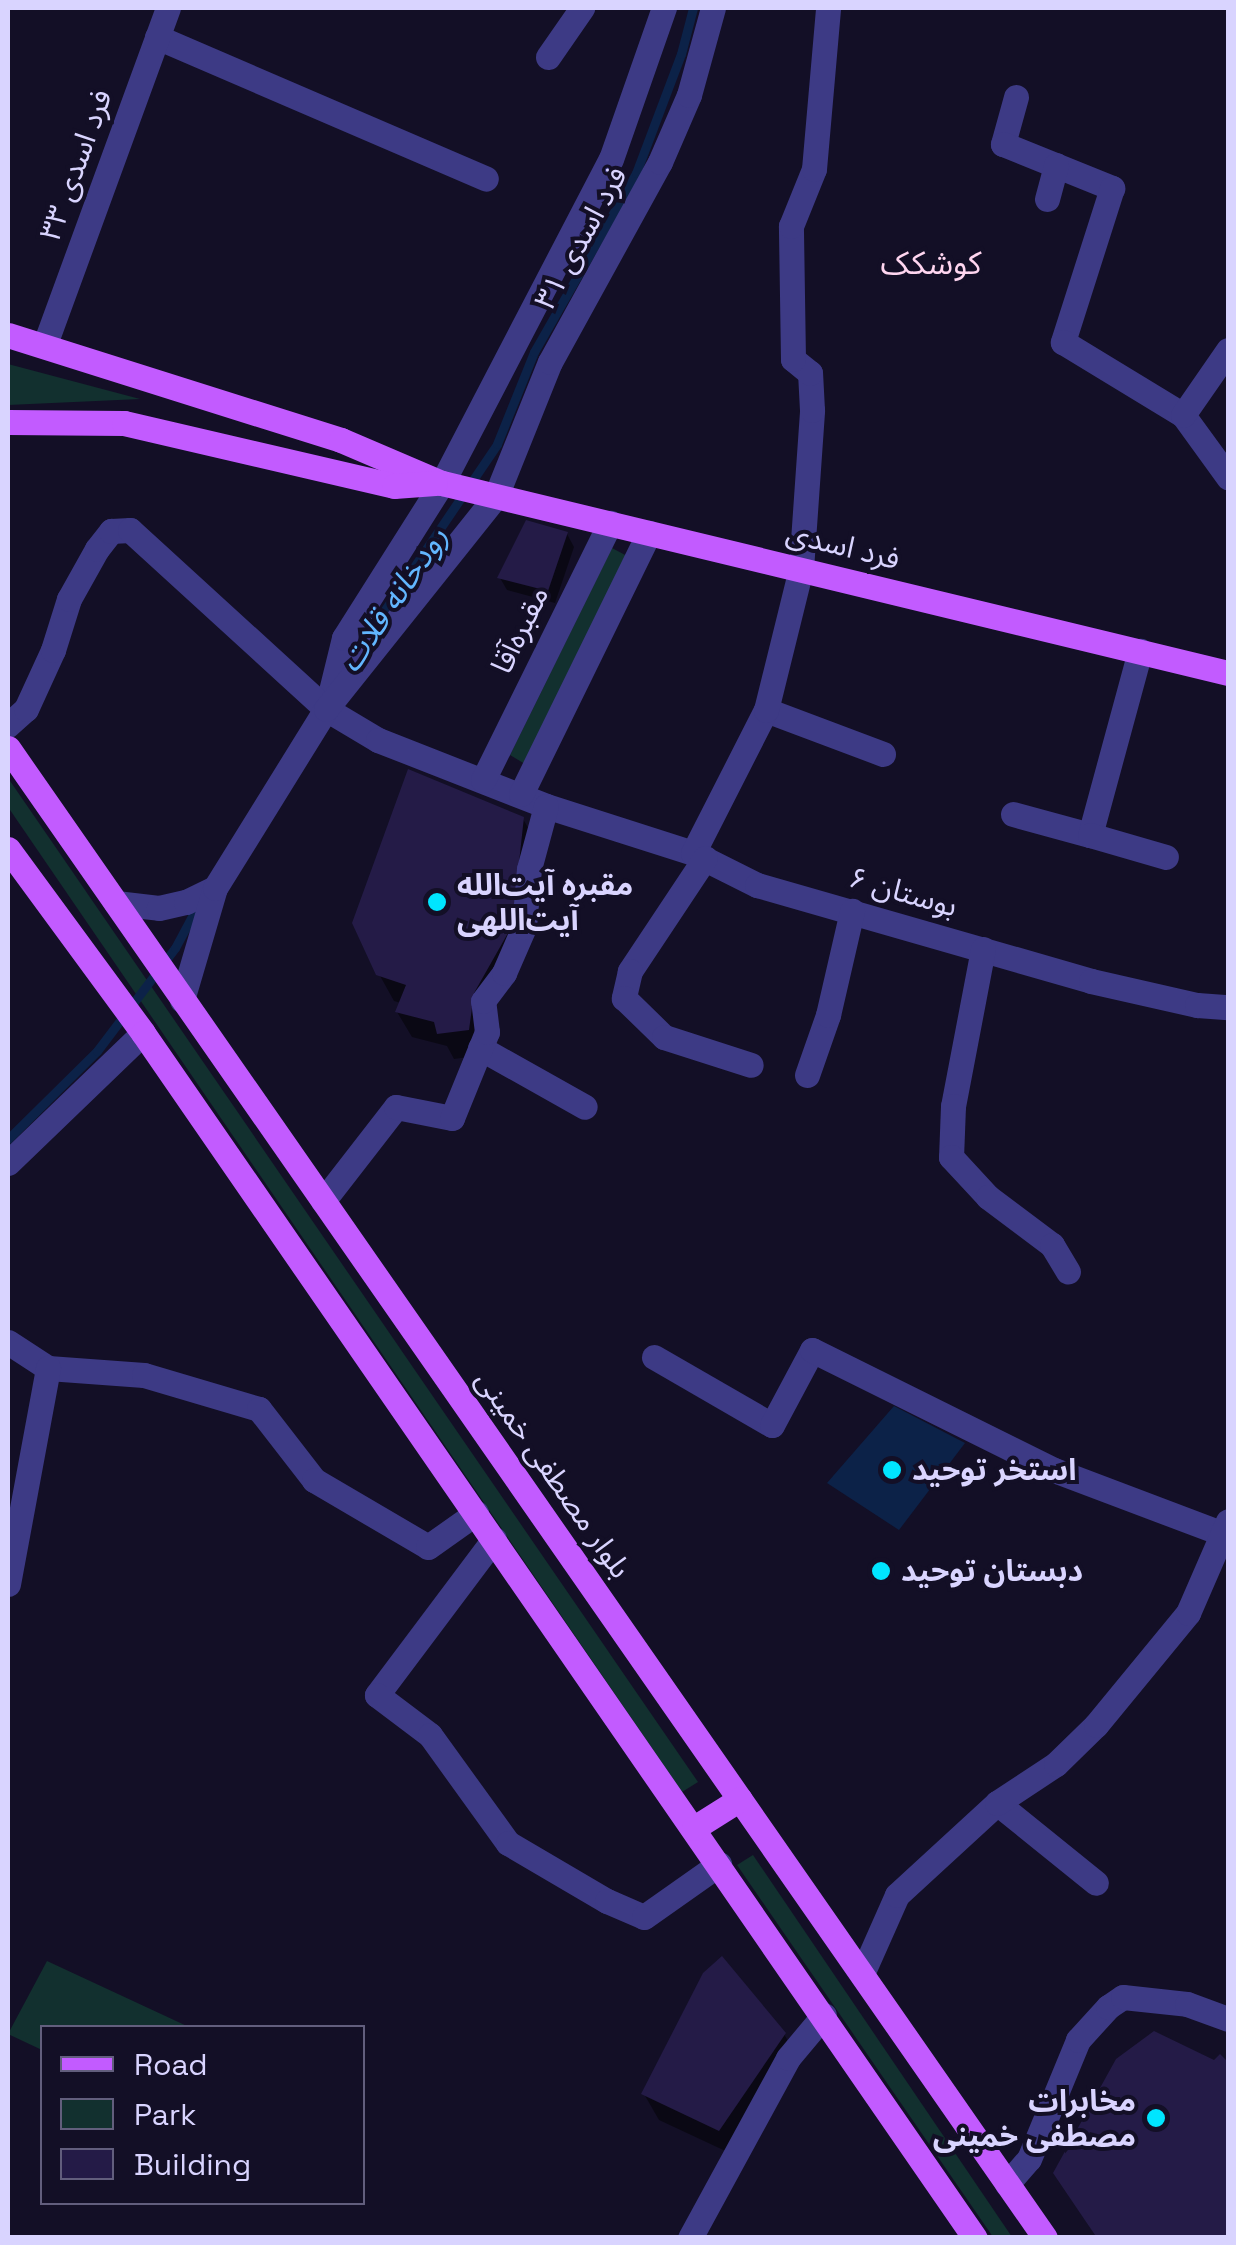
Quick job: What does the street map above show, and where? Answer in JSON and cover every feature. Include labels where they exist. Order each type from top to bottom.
[{"type":"main road","name":"فرد اسدی","points":[[8,334],[340,440],[442,483],[645,542],[800,569],[1228,673]]},
{"type":"main road","name":"فرد اسدی","points":[[13,425],[124,423],[394,486],[442,483]]},
{"type":"main road","name":"بلوار مصطفی خمینی","points":[[8,748],[1045,2238]]},
{"type":"main road","points":[[8,849],[142,1032],[975,2238]]},
{"type":"main road","points":[[694,1828],[740,1800]]},
{"type":"street","name":"فرد اسدی ۳۳","points":[[46,344],[168,8]]},
{"type":"street","points":[[548,57],[582,8]]},
{"type":"street","name":"فرد اسدی ۳۱","points":[[326,709],[344,638],[442,483],[611,160],[664,8]]},
{"type":"street","name":"فرد اسدی ۳۱","points":[[326,709],[496,496],[550,362],[660,162],[689,95],[713,8]]},
{"type":"street","points":[[750,1065],[664,1038],[624,998],[630,971],[698,856],[766,710],[800,569],[812,410],[810,373],[793,359],[791,226],[814,170],[828,8]]},
{"type":"street","points":[[157,37],[486,178]]},
{"type":"street","points":[[1016,97],[1002,144],[1112,188],[1063,342],[1183,415],[1228,477]]},
{"type":"street","points":[[1046,199],[1056,165]]},
{"type":"street","points":[[1183,415],[1228,350]]},
{"type":"street","name":"مقبره‌آقا","points":[[483,780],[607,528]]},
{"type":"street","points":[[8,725],[26,709],[53,650],[69,599],[111,530],[130,530],[326,709],[378,740],[483,780],[527,783]]},
{"type":"street","points":[[527,783],[645,542]]},
{"type":"street","points":[[1090,835],[1140,651]]},
{"type":"street","points":[[181,999],[216,888],[326,709]]},
{"type":"street","points":[[766,710],[883,754]]},
{"type":"street","points":[[323,1201],[396,1107],[452,1118],[487,1032],[483,1001],[504,973],[524,927],[528,869],[558,808],[495,755]]},
{"type":"street","name":"بوستان ۶","points":[[558,808],[698,856],[757,885],[1091,982],[1197,1005],[1228,1007]]},
{"type":"street","points":[[1014,814],[1166,857]]},
{"type":"street","points":[[116,904],[159,908],[186,902],[216,888]]},
{"type":"street","points":[[807,1075],[828,1015],[852,911]]},
{"type":"street","points":[[984,949],[953,1106],[951,1157],[988,1197],[1052,1245],[1068,1272]]},
{"type":"street","points":[[8,1162],[142,1032]]},
{"type":"street","points":[[480,1048],[585,1107]]},
{"type":"street","points":[[8,1342],[48,1368],[144,1374],[259,1410],[314,1480],[428,1547],[476,1513]]},
{"type":"street","points":[[654,1356],[772,1425],[812,1350],[1054,1470],[1224,1526],[1188,1612],[1096,1725],[1056,1764],[998,1802],[897,1895],[862,1974]]},
{"type":"street","points":[[8,1584],[48,1368]]},
{"type":"street","points":[[494,1539],[376,1695],[430,1735],[508,1843],[644,1917],[719,1864]]},
{"type":"street","points":[[998,1802],[1096,1883]]},
{"type":"street","points":[[1007,2184],[1029,2159],[1078,2040],[1108,2007],[1123,1997],[1186,2004],[1228,2019]]},
{"type":"street","points":[[690,2238],[788,2058],[824,2015]]},
{"type":"green space","points":[[8,364],[140,399],[8,405]]},
{"type":"green space","points":[[612,548],[627,556],[525,764],[510,755]]},
{"type":"green space","points":[[8,778],[698,1782],[682,1792],[8,807]]},
{"type":"green space","points":[[753,1855],[1012,2237],[993,2237],[737,1865]]},
{"type":"green space","points":[[47,1961],[185,2025],[40,2025],[40,2049],[8,2034]]},
{"type":"water","name":"استخر توحید","points":[[894,1406],[965,1443],[899,1530],[827,1483]]},
{"type":"building","points":[[526,520],[568,532],[548,591],[497,578]]},
{"type":"building","name":"مقبره آیت‌الله آیت‌اللهی","points":[[408,769],[524,817],[512,926],[474,993],[469,1030],[437,1034],[434,1022],[395,1012],[406,985],[376,975],[352,923]]},
{"type":"building","points":[[722,1956],[786,2033],[719,2131],[641,2094],[703,1973]]},
{"type":"building","name":"مخابرات مصطفی خمینی","points":[[1154,2031],[1214,2060],[1220,2054],[1228,2062],[1228,2238],[1097,2238],[1053,2173],[1116,2059]]},
{"type":"waterway","name":"رودخانه قلات","points":[[353,657],[497,444],[534,352],[636,173],[681,54],[693,8]]},
{"type":"waterway","name":"رودخانه قلات","points":[[8,1139],[97,1051],[175,948],[199,903]]},
{"type":"place","name":"مقبره آیت‌الله آیت‌اللهی","points":[[437,902]]},
{"type":"place","name":"استخر توحید","points":[[892,1470]]},
{"type":"place","name":"دبستان توحید","points":[[881,1571]]},
{"type":"place","name":"مخابرات مصطفی خمینی","points":[[1156,2118]]},
{"type":"district","name":"کوشکک","points":[[931,263]]}]
